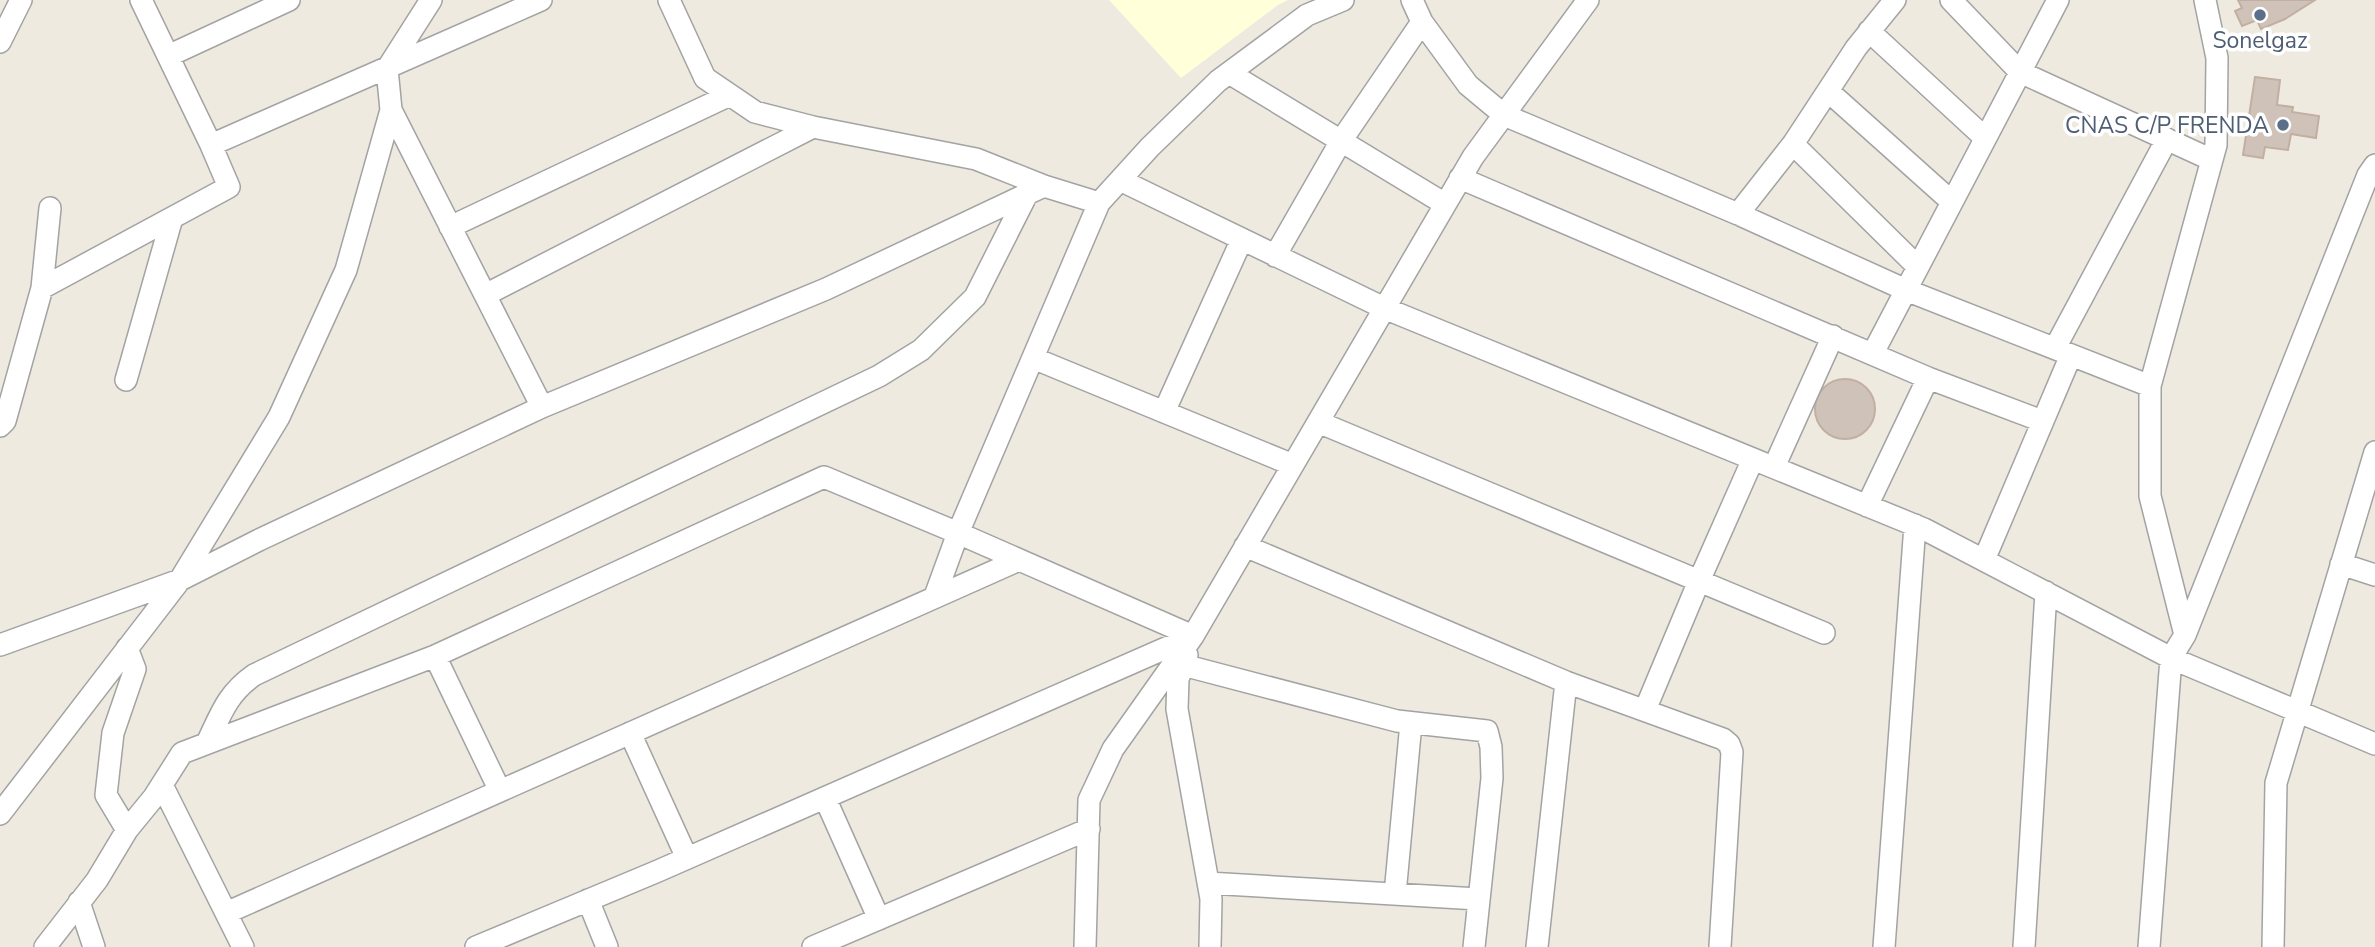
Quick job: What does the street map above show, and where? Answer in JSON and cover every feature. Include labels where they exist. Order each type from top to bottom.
[{"type":"street","points":[[0,42],[21,0]]},
{"type":"street","points":[[43,288],[229,187],[141,0]]},
{"type":"street","points":[[168,56],[289,0]]},
{"type":"street","points":[[431,0],[387,69],[391,110],[542,408]]},
{"type":"street","points":[[211,145],[541,0]]},
{"type":"street","points":[[669,0],[705,78],[755,112],[813,127],[976,159],[1036,190],[1099,203]]},
{"type":"street","points":[[934,596],[958,533],[1099,203],[1218,81],[1307,15],[1343,0]]},
{"type":"street","points":[[1412,0],[1422,22],[1468,85],[1504,115],[1906,290],[2150,386]]},
{"type":"street","points":[[1085,947],[1089,800],[1112,749],[1193,636],[1473,157],[1588,0]]},
{"type":"street","points":[[1738,215],[1793,144],[1868,31],[1895,0]]},
{"type":"street","points":[[1951,0],[2020,72],[2212,160]]},
{"type":"street","points":[[2185,635],[2150,496],[2150,386],[2216,145],[2217,58],[2206,0]]},
{"type":"street","points":[[1873,353],[2020,72],[2051,3]]},
{"type":"street","points":[[1275,256],[1341,141],[1422,22]]},
{"type":"street","points":[[1868,31],[1985,138]]},
{"type":"street","points":[[1229,73],[1445,204]]},
{"type":"street","points":[[1828,91],[1952,202]]},
{"type":"street","points":[[450,227],[730,95]]},
{"type":"street","points":[[0,814],[180,580],[279,417],[346,270],[391,110]]},
{"type":"street","points":[[485,295],[813,127]]},
{"type":"street","points":[[1984,560],[2042,421],[2063,352],[2166,139]]},
{"type":"street","points":[[1793,144],[1918,267]]},
{"type":"street","points":[[2149,947],[2171,658],[2185,635],[2343,236],[2368,175],[2375,166]]},
{"type":"street","points":[[1460,178],[1927,378],[2042,421]]},
{"type":"street","points":[[1120,180],[1384,309],[1915,525],[2171,658],[2375,744]]},
{"type":"street","points":[[0,645],[180,580],[259,540],[542,408],[826,289],[1036,190]]},
{"type":"street","points":[[208,743],[228,700],[238,687],[254,675],[866,383],[921,350],[975,297],[1036,190]]},
{"type":"street","points":[[2,422],[43,288],[50,208]]},
{"type":"street","points":[[126,380],[172,218]]},
{"type":"street","points":[[1164,412],[1242,240]]},
{"type":"street","points":[[1774,467],[1833,336]]},
{"type":"street","points":[[1033,358],[1293,465]]},
{"type":"street","points":[[1867,506],[1927,378]]},
{"type":"street","points":[[1318,422],[1824,634]]},
{"type":"street","points":[[2273,947],[2276,783],[2375,452]]},
{"type":"street","points":[[1645,710],[1753,459]]},
{"type":"street","points":[[45,947],[97,880],[127,830],[162,785],[182,753],[435,656],[824,477],[1193,636]]},
{"type":"street","points":[[1884,947],[1915,525]]},
{"type":"street","points":[[1245,547],[1566,682],[1723,738],[1732,752],[1720,947]]},
{"type":"street","points":[[226,913],[1019,560]]},
{"type":"street","points":[[2341,564],[2375,575]]},
{"type":"street","points":[[2024,947],[2046,592]]},
{"type":"street","points":[[1193,636],[1178,678],[1177,709],[1211,899],[1210,947]]},
{"type":"street","points":[[476,947],[687,858],[1193,636]]},
{"type":"street","points":[[127,648],[135,668],[113,733],[106,795],[127,830]]},
{"type":"street","points":[[435,656],[499,791]]},
{"type":"street","points":[[1183,665],[1397,721],[1487,731],[1491,747],[1492,778],[1474,947]]},
{"type":"street","points":[[1537,947],[1566,682]]},
{"type":"street","points":[[1395,894],[1412,723]]},
{"type":"street","points":[[630,733],[687,858]]},
{"type":"street","points":[[162,785],[243,947]]},
{"type":"street","points":[[825,798],[879,919]]},
{"type":"street","points":[[813,947],[1089,829]]},
{"type":"street","points":[[1208,883],[1478,899]]},
{"type":"street","points":[[588,900],[607,947]]},
{"type":"street","points":[[79,902],[94,947]]},
{"type":"shaded area","points":[[1109,0],[1288,0],[1181,78]]},
{"type":"building","name":"Sonelgaz","points":[[2238,0],[2315,0],[2285,19],[2261,29],[2257,20],[2242,26],[2235,11],[2242,8]]},
{"type":"building","name":"CNAS C/P FRENDA","points":[[2255,77],[2280,80],[2277,105],[2293,107],[2292,112],[2319,116],[2316,138],[2291,134],[2288,150],[2265,147],[2263,158],[2243,155]]},
{"type":"building","points":[[1839,379],[1851,379],[1870,392],[1875,409],[1873,421],[1862,434],[1851,439],[1839,439],[1820,426],[1815,415],[1815,403],[1828,384]]},
{"type":"place","name":"Sonelgaz","points":[[2260,15]]},
{"type":"place","name":"CNAS C/P FRENDA","points":[[2283,125]]}]
